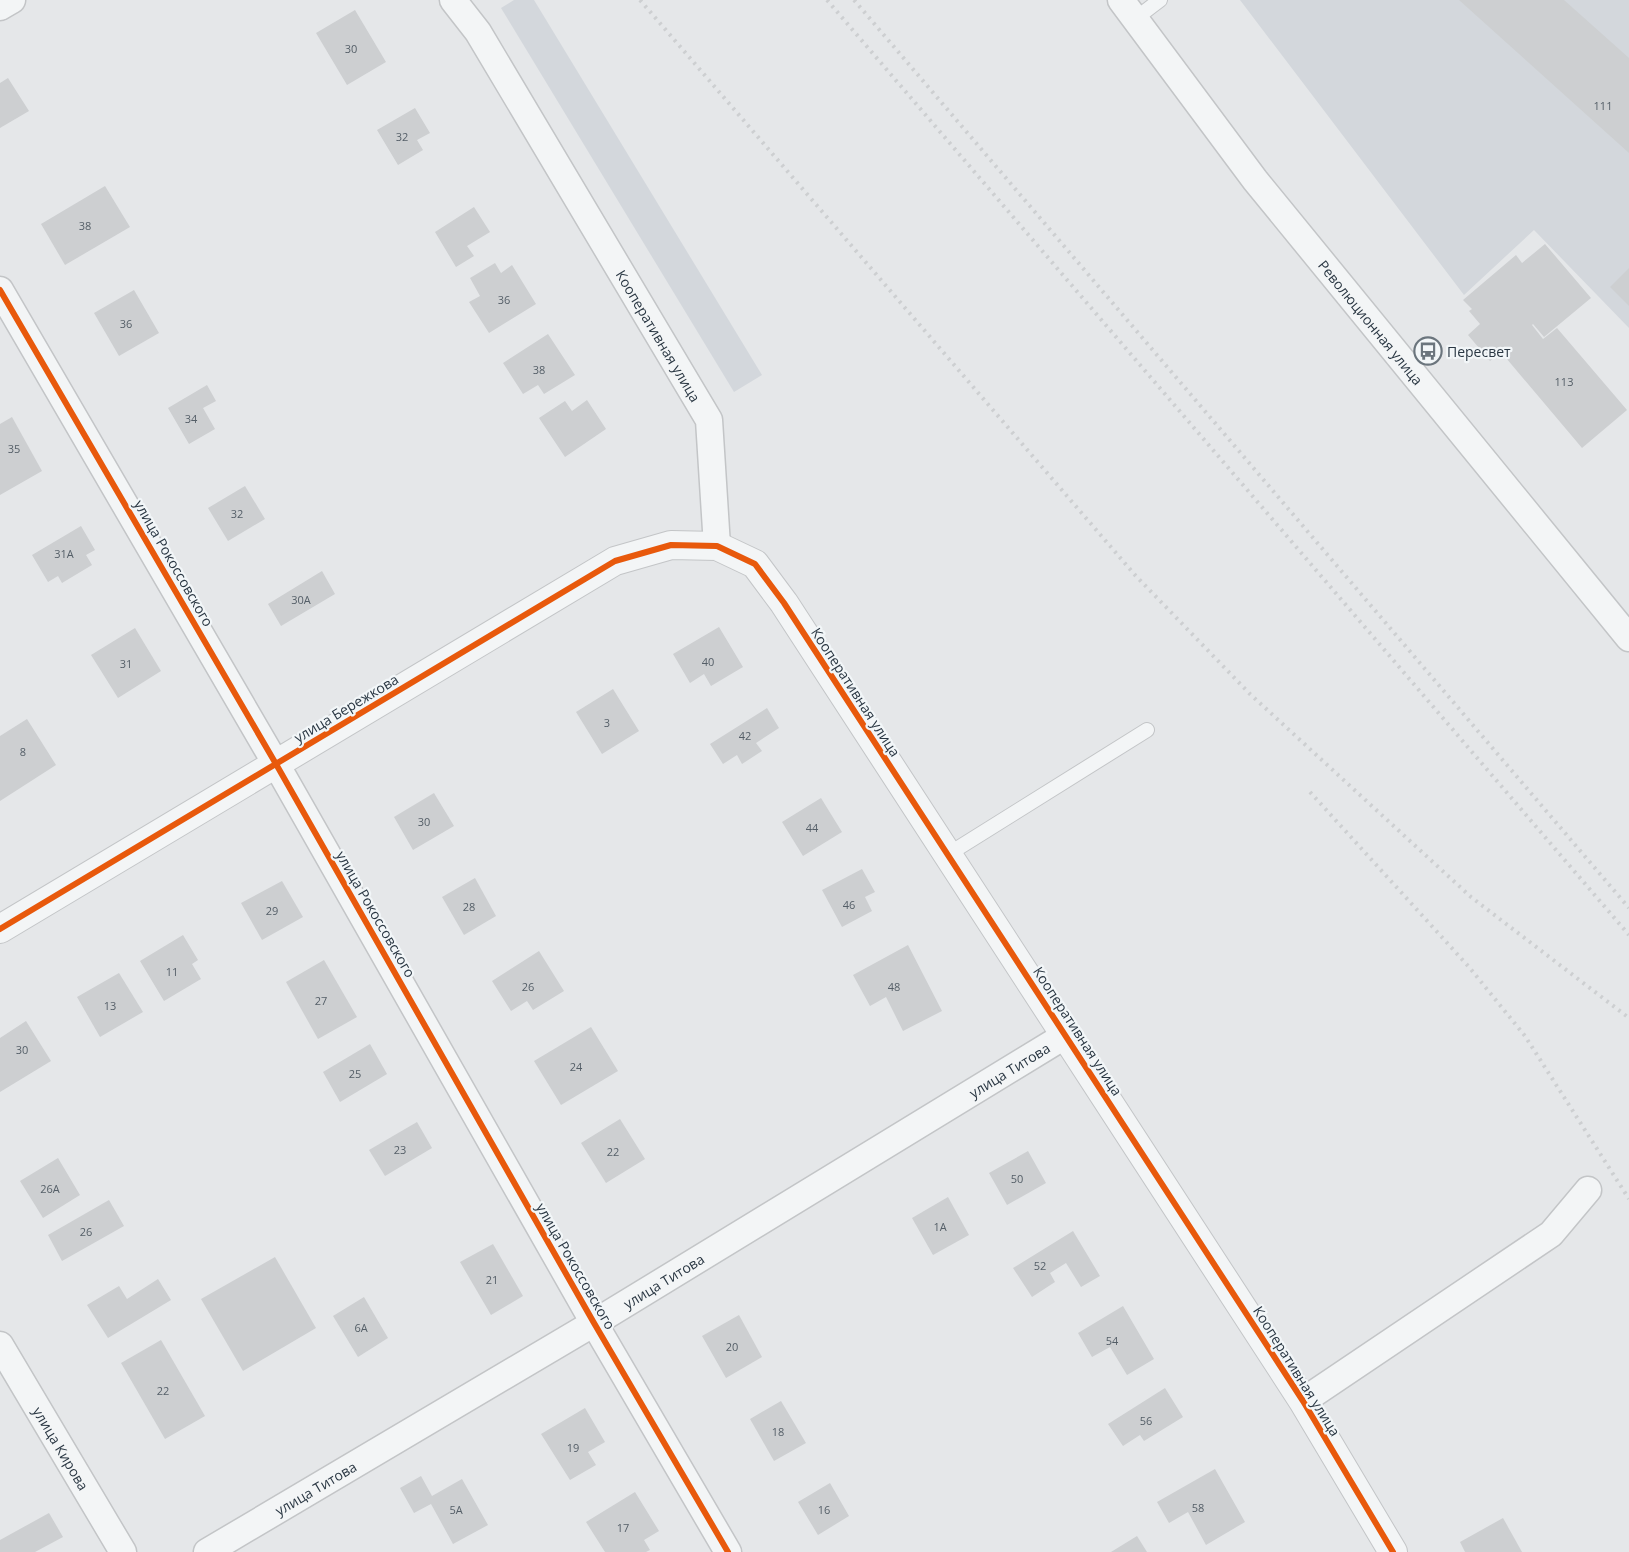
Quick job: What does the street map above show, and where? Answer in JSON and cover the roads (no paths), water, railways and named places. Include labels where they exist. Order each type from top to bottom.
[{"type":"street","points":[[0,7],[12,0]]},
{"type":"street","name":"Кооперативная улица","points":[[453,0],[478,32],[709,420],[717,546],[755,564],[784,603],[1303,1401],[1393,1552]]},
{"type":"street","name":"Революционная улица","points":[[1128,9],[1254,180],[1629,638]]},
{"type":"street","name":"улица Рокоссовского","points":[[0,290],[276,764],[594,1323],[728,1552]]},
{"type":"street","name":"улица Бережкова","points":[[0,929],[615,561],[671,545],[717,546]]},
{"type":"street","name":"улица Титова","points":[[207,1552],[594,1323],[1066,1035]]},
{"type":"street","points":[[1303,1401],[1551,1234],[1588,1190]]},
{"type":"street","name":"улица Кирова","points":[[0,1345],[123,1552]]},
{"type":"lane","points":[[1128,9],[1160,0]]},
{"type":"lane","points":[[947,855],[1146,730]]},
{"type":"railway","points":[[640,0],[1135,575],[1250,694],[1471,897],[1629,1018]]},
{"type":"railway","points":[[827,0],[1629,935]]},
{"type":"railway","points":[[854,0],[1629,908]]},
{"type":"railway","points":[[1310,792],[1469,967],[1525,1036],[1629,1199]]},
{"type":"place","name":"Пересвет","points":[[1428,351]]}]
